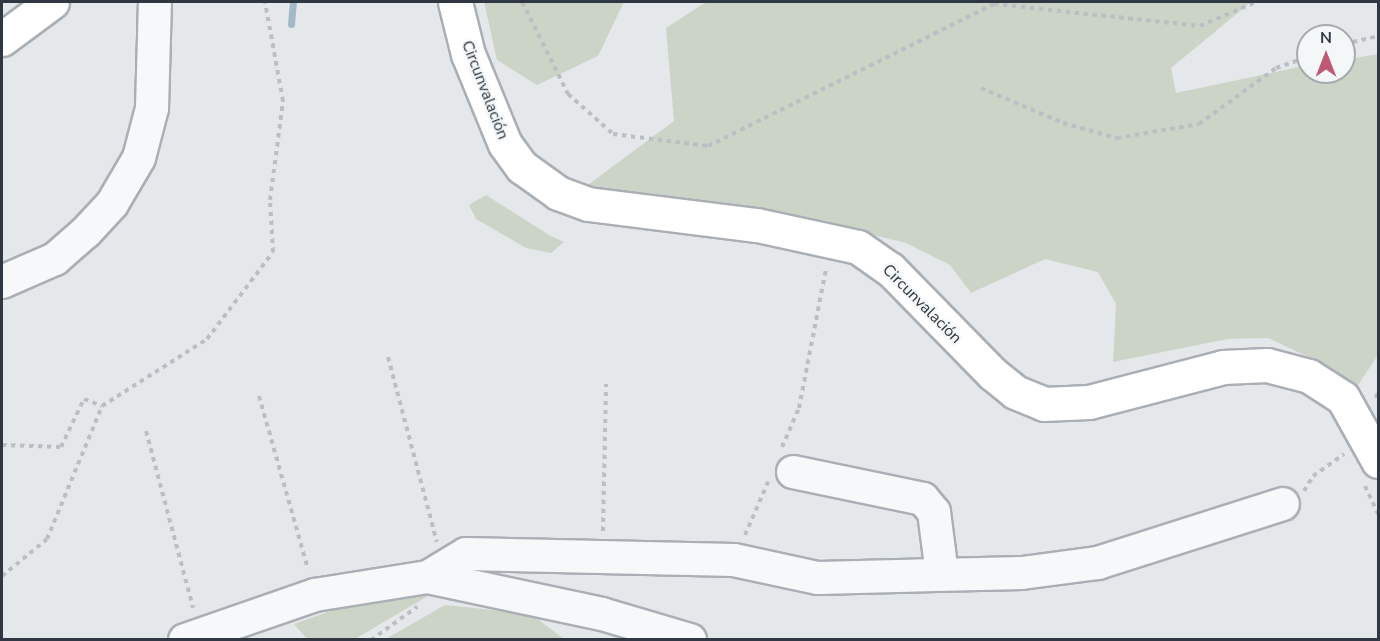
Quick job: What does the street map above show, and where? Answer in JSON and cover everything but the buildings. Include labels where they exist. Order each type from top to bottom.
[{"type":"highway","points":[[2,39],[52,2]]},
{"type":"highway","name":"Circunvalación","points":[[455,2],[468,54],[505,144],[522,167],[558,193],[588,204],[769,227],[858,247],[890,269],[993,374],[1015,392],[1044,404],[1089,402],[1223,367],[1267,365],[1309,376],[1335,392],[1365,450]]},
{"type":"street","points":[[2,282],[56,259],[86,232],[112,204],[139,158],[152,108],[155,2]]},
{"type":"street","points":[[781,467],[923,499],[934,512],[942,574]]},
{"type":"street","points":[[440,580],[466,554],[734,560],[818,578],[1022,573],[1098,563],[1283,504]]},
{"type":"street","points":[[193,637],[315,596],[440,580],[533,599],[690,639]]},
{"type":"path","points":[[2,576],[47,539],[102,406],[207,339],[273,252],[270,200],[283,101],[265,2]]},
{"type":"path","points":[[522,2],[568,94],[613,134],[708,146],[995,3],[1200,26],[1256,2]]},
{"type":"path","points":[[1356,41],[1378,36]]},
{"type":"path","points":[[981,88],[1063,123],[1117,138],[1199,124],[1276,68],[1296,61]]},
{"type":"path","points":[[734,560],[781,467],[799,408],[827,264]]},
{"type":"path","points":[[371,639],[440,580],[438,549],[388,357]]},
{"type":"path","points":[[602,557],[606,384]]},
{"type":"path","points":[[259,396],[315,596]]},
{"type":"path","points":[[2,445],[61,447],[84,399],[102,406]]},
{"type":"path","points":[[146,430],[193,637]]},
{"type":"path","points":[[1283,504],[1365,450]]},
{"type":"shaded area","points":[[484,2],[624,2],[598,56],[537,85],[497,60]]},
{"type":"shaded area","points":[[706,2],[1251,2],[1171,68],[1176,93],[1296,68],[1296,84],[1356,84],[1356,58],[1378,54],[1378,355],[1356,388],[1315,360],[1268,338],[1228,339],[1113,362],[1116,304],[1098,272],[1045,259],[971,293],[950,265],[906,243],[849,229],[577,193],[674,121],[666,28]]},
{"type":"shaded area","points":[[486,195],[564,242],[551,253],[526,248],[476,219],[469,205]]},
{"type":"shaded area","points":[[416,589],[428,596],[355,639],[307,639],[294,624],[390,590]]},
{"type":"shaded area","points":[[445,605],[531,614],[564,639],[384,640]]},
{"type":"waterway","points":[[291,24],[293,2]]}]
